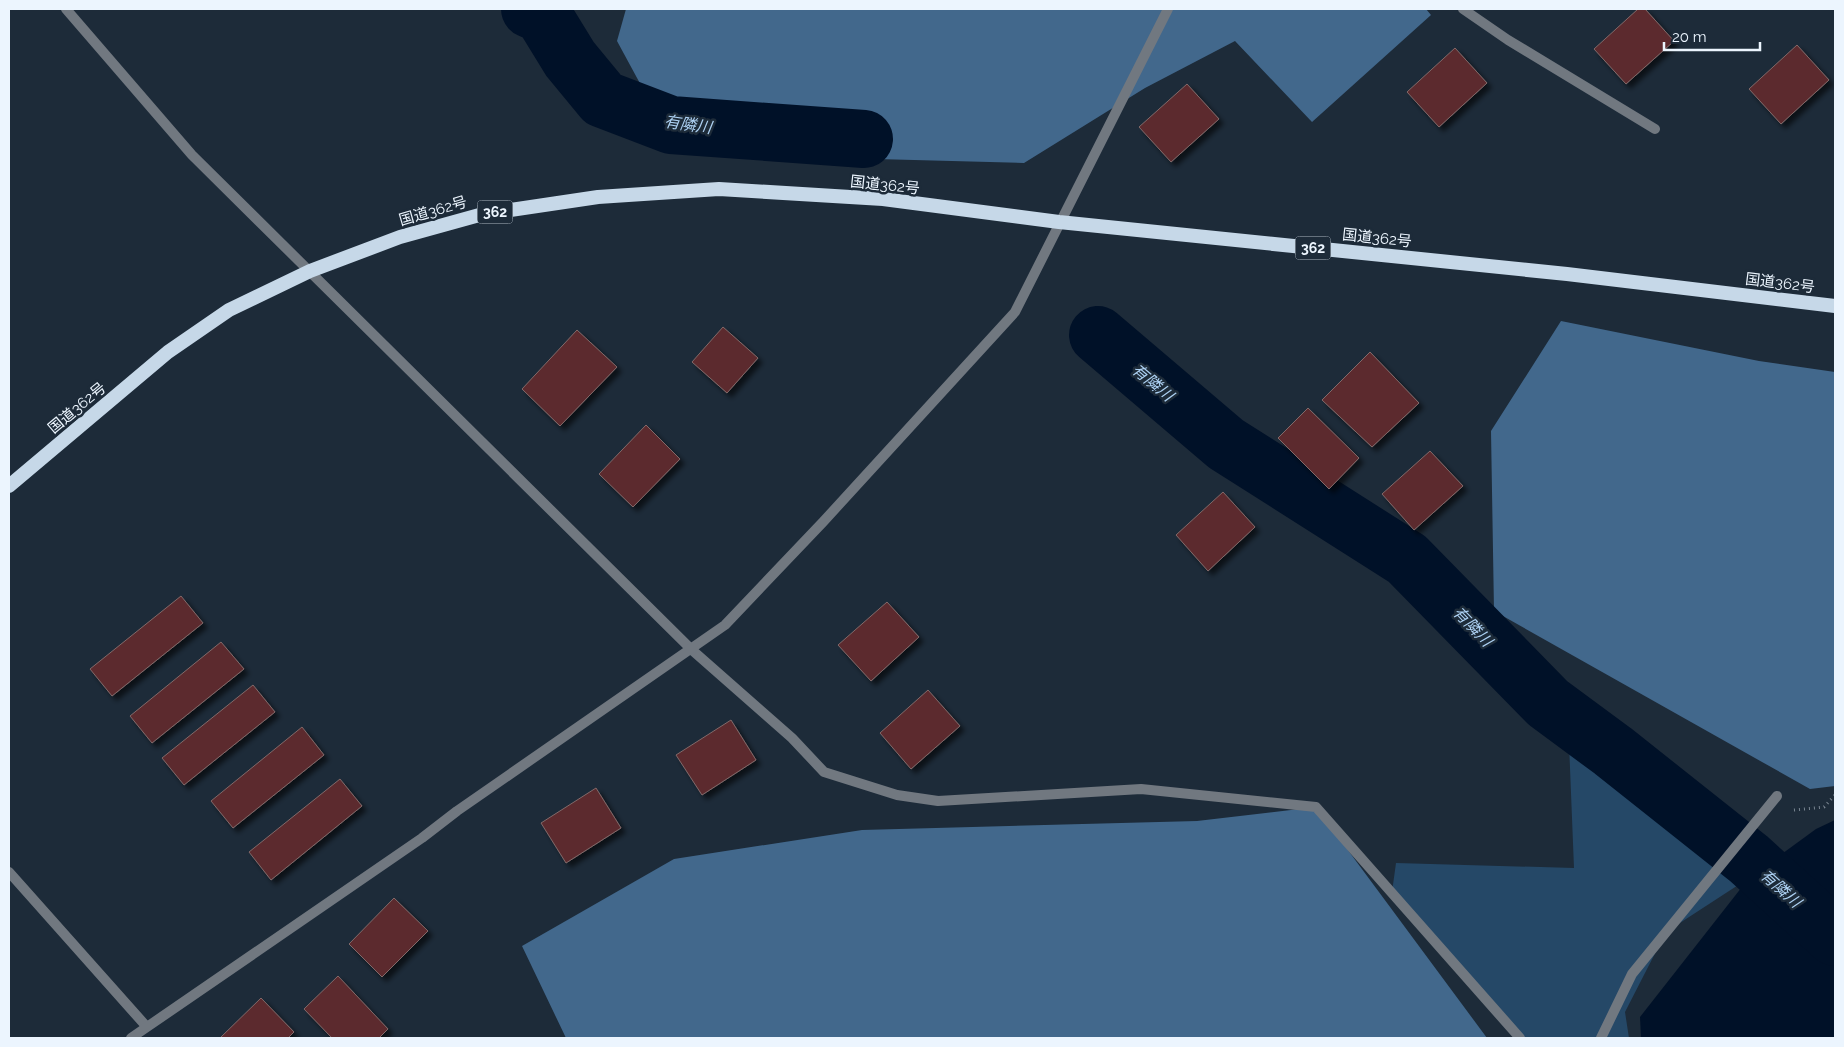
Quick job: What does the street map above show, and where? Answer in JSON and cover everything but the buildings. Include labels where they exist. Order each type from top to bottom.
[{"type":"highway","name":"国道362号","points":[[9,486],[168,352],[229,310],[310,271],[400,237],[483,214],[598,197],[719,189],[884,199],[1059,222],[1567,274],[1835,306]]},
{"type":"street","points":[[66,9],[192,155],[692,650],[792,738],[824,772],[897,795],[938,800],[1141,789],[1316,807],[1520,1038]]},
{"type":"street","points":[[131,1038],[422,838],[456,811],[692,650],[732,618],[823,522],[1015,312],[1168,9]]},
{"type":"street","points":[[1463,9],[1508,40],[1654,129]]},
{"type":"street","points":[[1601,1038],[1632,974],[1777,796]]},
{"type":"street","points":[[9,872],[146,1026]]},
{"type":"path","points":[[1777,796],[1793,810],[1824,808],[1835,795]]},
{"type":"shaded area","points":[[626,9],[1426,9],[1431,15],[1312,122],[1235,41],[1145,88],[1024,163],[838,158],[669,137],[617,41]]},
{"type":"shaded area","points":[[1561,321],[1759,361],[1835,372],[1835,786],[1810,789],[1494,611],[1491,431]]},
{"type":"shaded area","points":[[1568,718],[1749,878],[1666,932],[1625,1012],[1629,1038],[1520,1038],[1392,892],[1396,863],[1574,868]]},
{"type":"shaded area","points":[[1316,807],[1487,1038],[566,1038],[522,946],[674,859],[862,830],[1197,821]]},
{"type":"water","points":[[1835,820],[1835,1038],[1641,1038],[1640,1017],[1749,878],[1816,829]]},
{"type":"waterway","name":"有隣川","points":[[530,9],[543,15],[570,59],[603,99],[671,125],[864,139]]},
{"type":"waterway","name":"有隣川","points":[[1098,335],[1226,444],[1407,559],[1548,703],[1613,751],[1749,859],[1835,937]]}]
